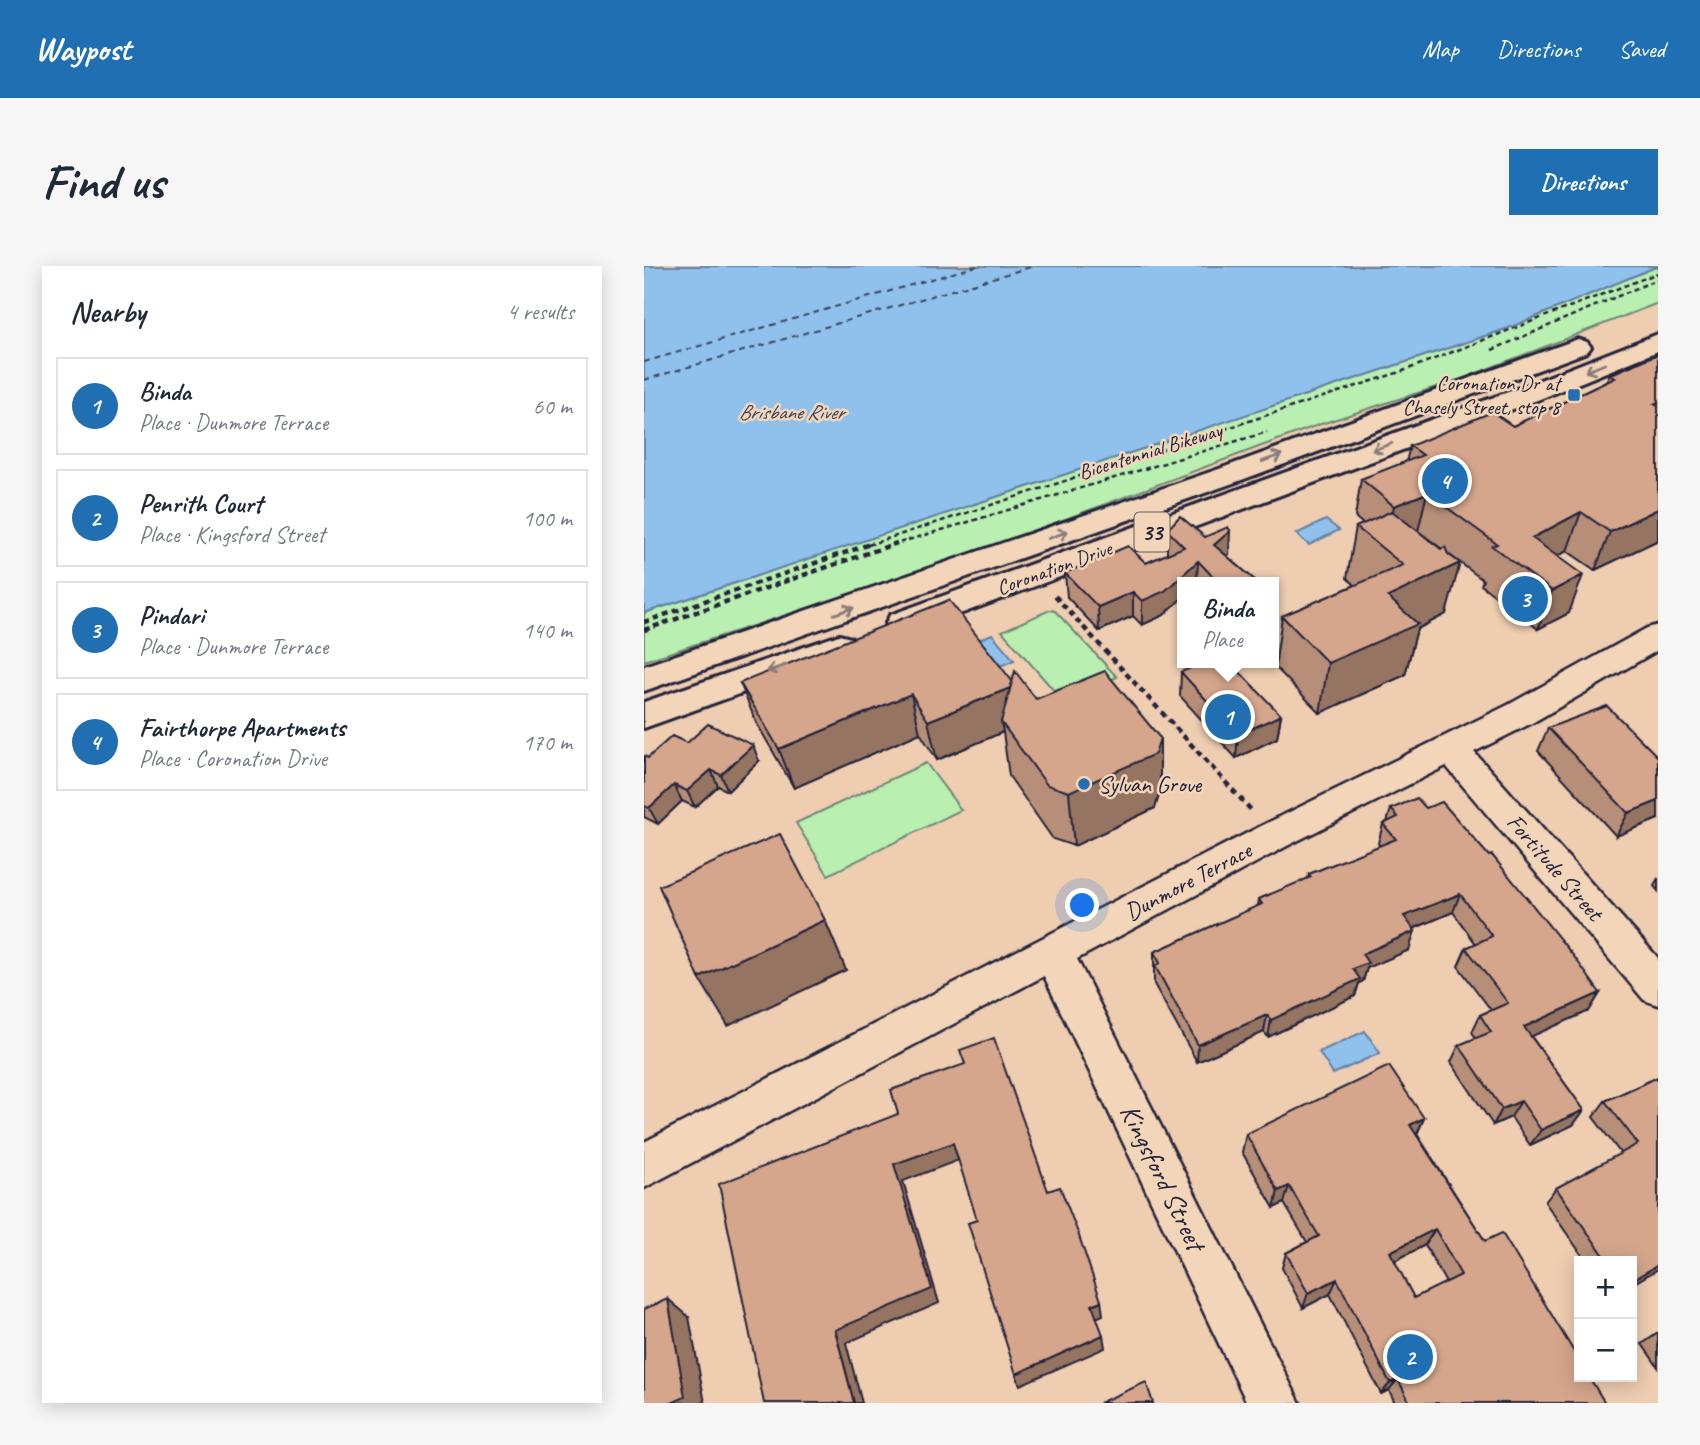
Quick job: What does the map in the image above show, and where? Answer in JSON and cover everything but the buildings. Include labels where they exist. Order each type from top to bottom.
[{"type":"highway","name":"Coronation Drive","points":[[644,678],[891,595],[1439,399],[1658,316]]},
{"type":"highway","name":"Coronation Drive","points":[[644,715],[922,617],[1531,393],[1658,342]]},
{"type":"street","name":"Dunmore Terrace","points":[[644,1166],[1309,818],[1520,714],[1658,636]]},
{"type":"street","name":"Fortitude Street","points":[[1451,748],[1658,987]]},
{"type":"street","name":"Kingsford Street","points":[[1053,952],[1274,1403]]},
{"type":"path","points":[[644,622],[968,512],[1228,430],[1423,364],[1577,307],[1658,273]]},
{"type":"path","points":[[1486,353],[1658,279]]},
{"type":"path","name":"Bicentennial Bikeway","points":[[644,630],[924,534],[1276,429]]},
{"type":"path","points":[[1050,590],[1253,812]]},
{"type":"green space","points":[[1658,266],[1658,303],[1461,379],[1318,425],[955,560],[644,661],[644,613],[1506,329]]},
{"type":"green space","points":[[1050,610],[1055,611],[1117,677],[1064,702],[1002,631]]},
{"type":"green space","points":[[926,763],[961,810],[828,875],[796,823]]},
{"type":"water","name":"Brisbane River","points":[[644,266],[1658,266],[1506,329],[644,613]]},
{"type":"water","points":[[1326,520],[1339,530],[1309,545],[1296,534]]},
{"type":"water","points":[[992,634],[1014,660],[998,667],[976,641]]},
{"type":"water","points":[[1365,1031],[1380,1053],[1333,1074],[1319,1052]]},
{"type":"ferry route","points":[[644,362],[977,266]]},
{"type":"ferry route","points":[[644,380],[1034,266]]},
{"type":"place","name":"Coronation Dr at Chasely Street, stop 8","points":[[1574,395]]},
{"type":"place","name":"Fairthorpe Apartments","points":[[1445,481]]},
{"type":"place","name":"Pindari","points":[[1525,599]]},
{"type":"place","name":"Binda","points":[[1228,717]]},
{"type":"place","name":"Sylvan Grove","points":[[1084,784]]},
{"type":"place","name":"Penrith Court","points":[[1410,1357]]}]
